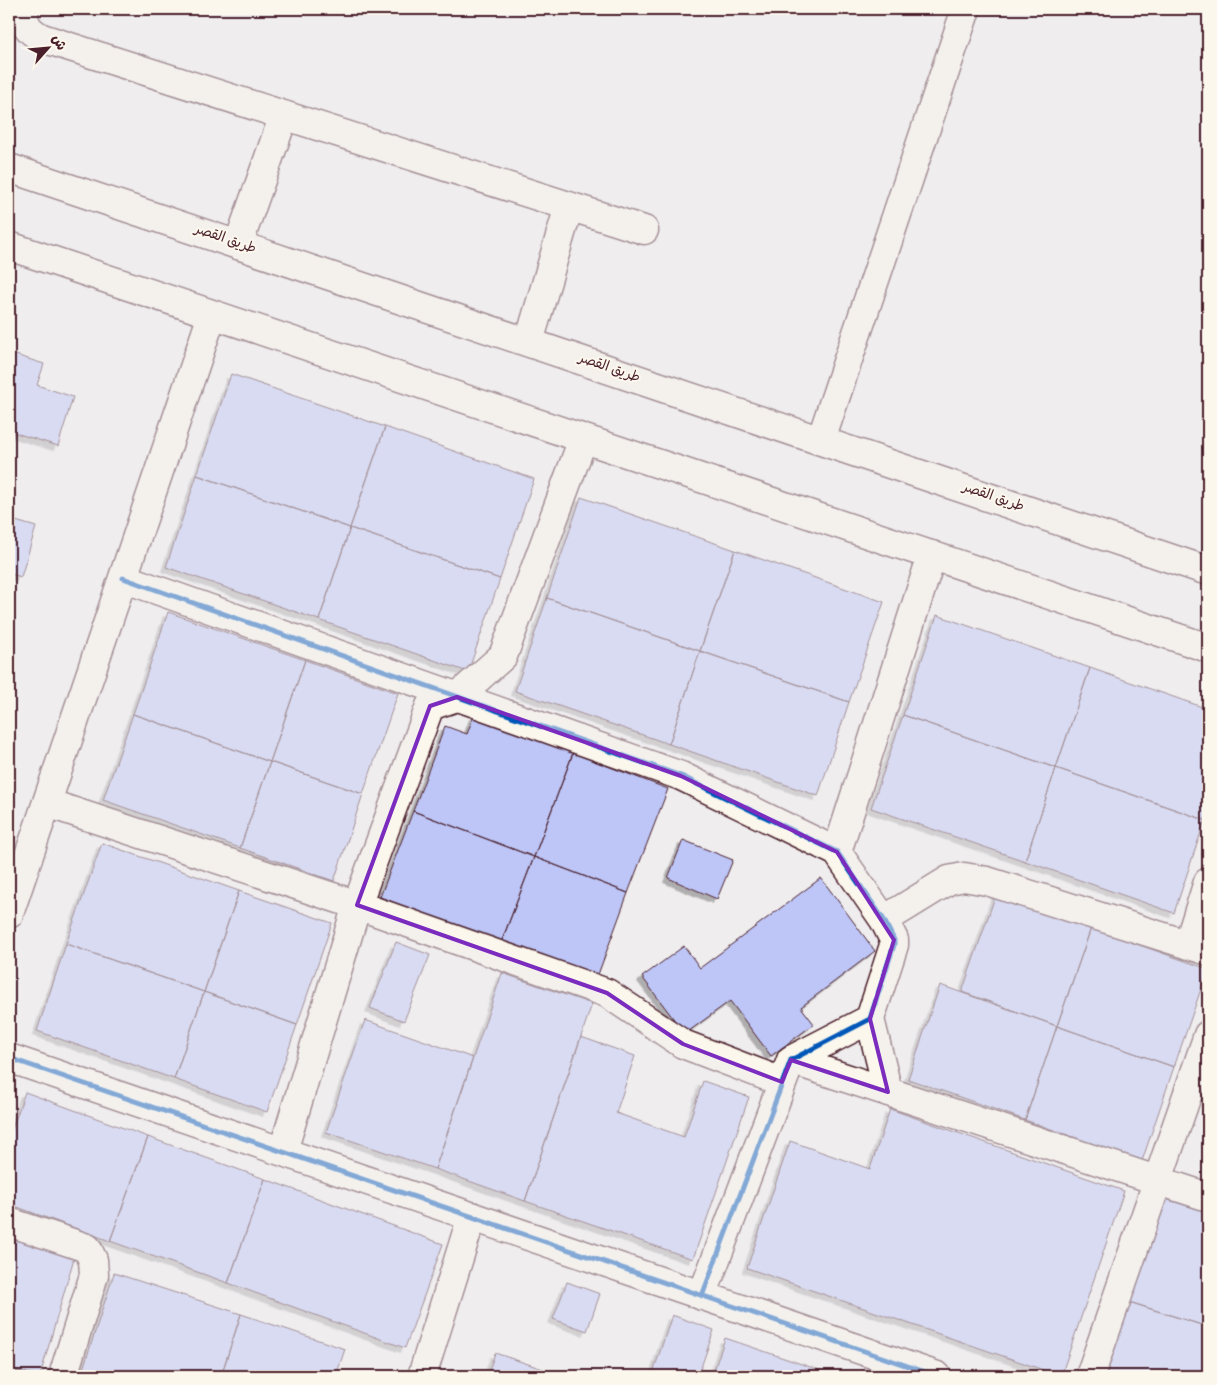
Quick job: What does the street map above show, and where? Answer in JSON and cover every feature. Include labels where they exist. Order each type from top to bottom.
[{"type":"street","points":[[24,9],[24,22],[30,32],[42,38],[644,230]]},
{"type":"street","points":[[821,440],[966,9]]},
{"type":"street","points":[[238,244],[284,115]]},
{"type":"street","name":"طريق القصر","points":[[9,168],[1208,571]]},
{"type":"street","points":[[529,342],[569,206]]},
{"type":"street","points":[[9,246],[1208,648]]},
{"type":"street","points":[[9,914],[212,315]]},
{"type":"street","points":[[282,1151],[358,905],[430,706],[457,697],[503,656],[583,439]]},
{"type":"street","points":[[838,852],[932,555]]},
{"type":"street","points":[[123,578],[681,776],[838,852],[884,920],[894,940],[894,946],[870,1019],[888,1092]]},
{"type":"street","points":[[47,803],[358,905],[607,993],[683,1044],[786,1071],[888,1092],[1208,1197]]},
{"type":"street","points":[[884,920],[949,880],[964,877],[987,881],[1198,948],[1208,882]]},
{"type":"street","points":[[702,1296],[786,1071],[870,1019]]},
{"type":"street","points":[[1090,1376],[1208,1035]]},
{"type":"street","points":[[9,1058],[938,1376]]},
{"type":"street","points":[[422,1376],[472,1216]]},
{"type":"street","points":[[9,1222],[86,1248],[93,1260],[94,1275],[63,1376]]},
{"type":"highlighted area","points":[[457,697],[681,776],[837,852],[894,940],[870,1019],[888,1092],[791,1060],[782,1082],[683,1044],[607,993],[357,905],[430,706]]},
{"type":"building","points":[[9,353],[44,364],[37,385],[73,397],[58,446],[9,431]]},
{"type":"building","points":[[231,374],[385,427],[350,528],[197,475]]},
{"type":"building","points":[[385,427],[534,479],[500,579],[350,528]]},
{"type":"building","points":[[197,475],[350,528],[319,620],[166,567]]},
{"type":"building","points":[[581,497],[735,550],[700,651],[547,598]]},
{"type":"building","points":[[9,519],[36,527],[21,577],[9,573]]},
{"type":"building","points":[[350,528],[500,579],[468,672],[319,620]]},
{"type":"building","points":[[735,550],[884,602],[849,702],[700,651]]},
{"type":"building","points":[[547,598],[700,651],[669,744],[515,691]]},
{"type":"building","points":[[168,612],[305,660],[270,762],[133,714]]},
{"type":"building","points":[[937,615],[1090,668],[1056,768],[903,715]]},
{"type":"building","points":[[700,651],[849,702],[818,796],[669,744]]},
{"type":"building","points":[[305,660],[398,693],[363,794],[270,762]]},
{"type":"building","points":[[1090,668],[1208,709],[1208,811],[1205,820],[1056,768]]},
{"type":"building","points":[[133,714],[270,762],[240,848],[103,800]]},
{"type":"building","points":[[474,715],[573,753],[534,857],[413,811],[445,726],[467,734]]},
{"type":"building","points":[[903,715],[1056,768],[1025,861],[871,808]]},
{"type":"building","points":[[573,753],[668,789],[628,893],[534,857]]},
{"type":"building","points":[[270,762],[363,794],[334,881],[240,848]]},
{"type":"building","points":[[1056,768],[1205,820],[1174,913],[1025,861]]},
{"type":"building","points":[[413,811],[534,857],[501,943],[380,897]]},
{"type":"building","points":[[683,840],[733,860],[717,899],[668,878]]},
{"type":"building","points":[[102,843],[239,891],[204,992],[66,944]]},
{"type":"building","points":[[534,857],[628,893],[596,980],[501,943]]},
{"type":"building","points":[[821,878],[875,951],[801,1007],[814,1024],[771,1056],[730,1001],[685,1034],[642,977],[684,946],[700,968]]},
{"type":"building","points":[[239,891],[332,923],[297,1025],[204,992]]},
{"type":"building","points":[[996,894],[1091,928],[1057,1026],[962,992]]},
{"type":"building","points":[[1091,928],[1208,969],[1174,1067],[1057,1026]]},
{"type":"building","points":[[396,942],[430,955],[404,1021],[370,1008]]},
{"type":"building","points":[[66,944],[204,992],[174,1079],[37,1031]]},
{"type":"building","points":[[502,973],[592,1004],[525,1201],[435,1169]]},
{"type":"building","points":[[940,985],[1057,1026],[1025,1120],[908,1079]]},
{"type":"building","points":[[204,992],[297,1025],[267,1112],[174,1079]]},
{"type":"building","points":[[365,1020],[473,1058],[435,1169],[326,1132]]},
{"type":"building","points":[[1057,1026],[1174,1067],[1142,1161],[1025,1120]]},
{"type":"building","points":[[581,1037],[635,1056],[616,1113],[684,1137],[703,1081],[749,1097],[693,1259],[525,1201]]},
{"type":"building","points":[[25,1092],[148,1137],[110,1241],[9,1204],[9,1138]]},
{"type":"building","points":[[890,1109],[1124,1191],[1061,1376],[747,1268],[790,1141],[870,1169]]},
{"type":"building","points":[[148,1137],[265,1179],[228,1283],[110,1241]]},
{"type":"building","points":[[265,1179],[443,1244],[405,1348],[228,1283]]},
{"type":"building","points":[[1162,1198],[1208,1212],[1208,1327],[1129,1302]]},
{"type":"building","points":[[9,1238],[74,1258],[40,1376],[9,1369]]},
{"type":"building","points":[[114,1273],[241,1314],[221,1376],[104,1376],[83,1369]]},
{"type":"building","points":[[567,1282],[600,1294],[587,1331],[553,1319]]},
{"type":"building","points":[[1129,1302],[1208,1327],[1208,1376],[1106,1376]]},
{"type":"building","points":[[241,1314],[345,1349],[336,1376],[221,1376]]},
{"type":"building","points":[[672,1315],[714,1330],[698,1376],[652,1376]]},
{"type":"building","points":[[725,1338],[828,1373],[827,1376],[712,1376]]},
{"type":"building","points":[[495,1353],[564,1376],[487,1376]]},
{"type":"building","points":[[9,1369],[34,1376],[9,1376]]},
{"type":"cycle path","points":[[123,578],[681,776],[837,852],[884,920],[894,940],[894,945],[870,1019],[791,1060],[702,1296]]},
{"type":"cycle path","points":[[9,1058],[937,1376]]}]
